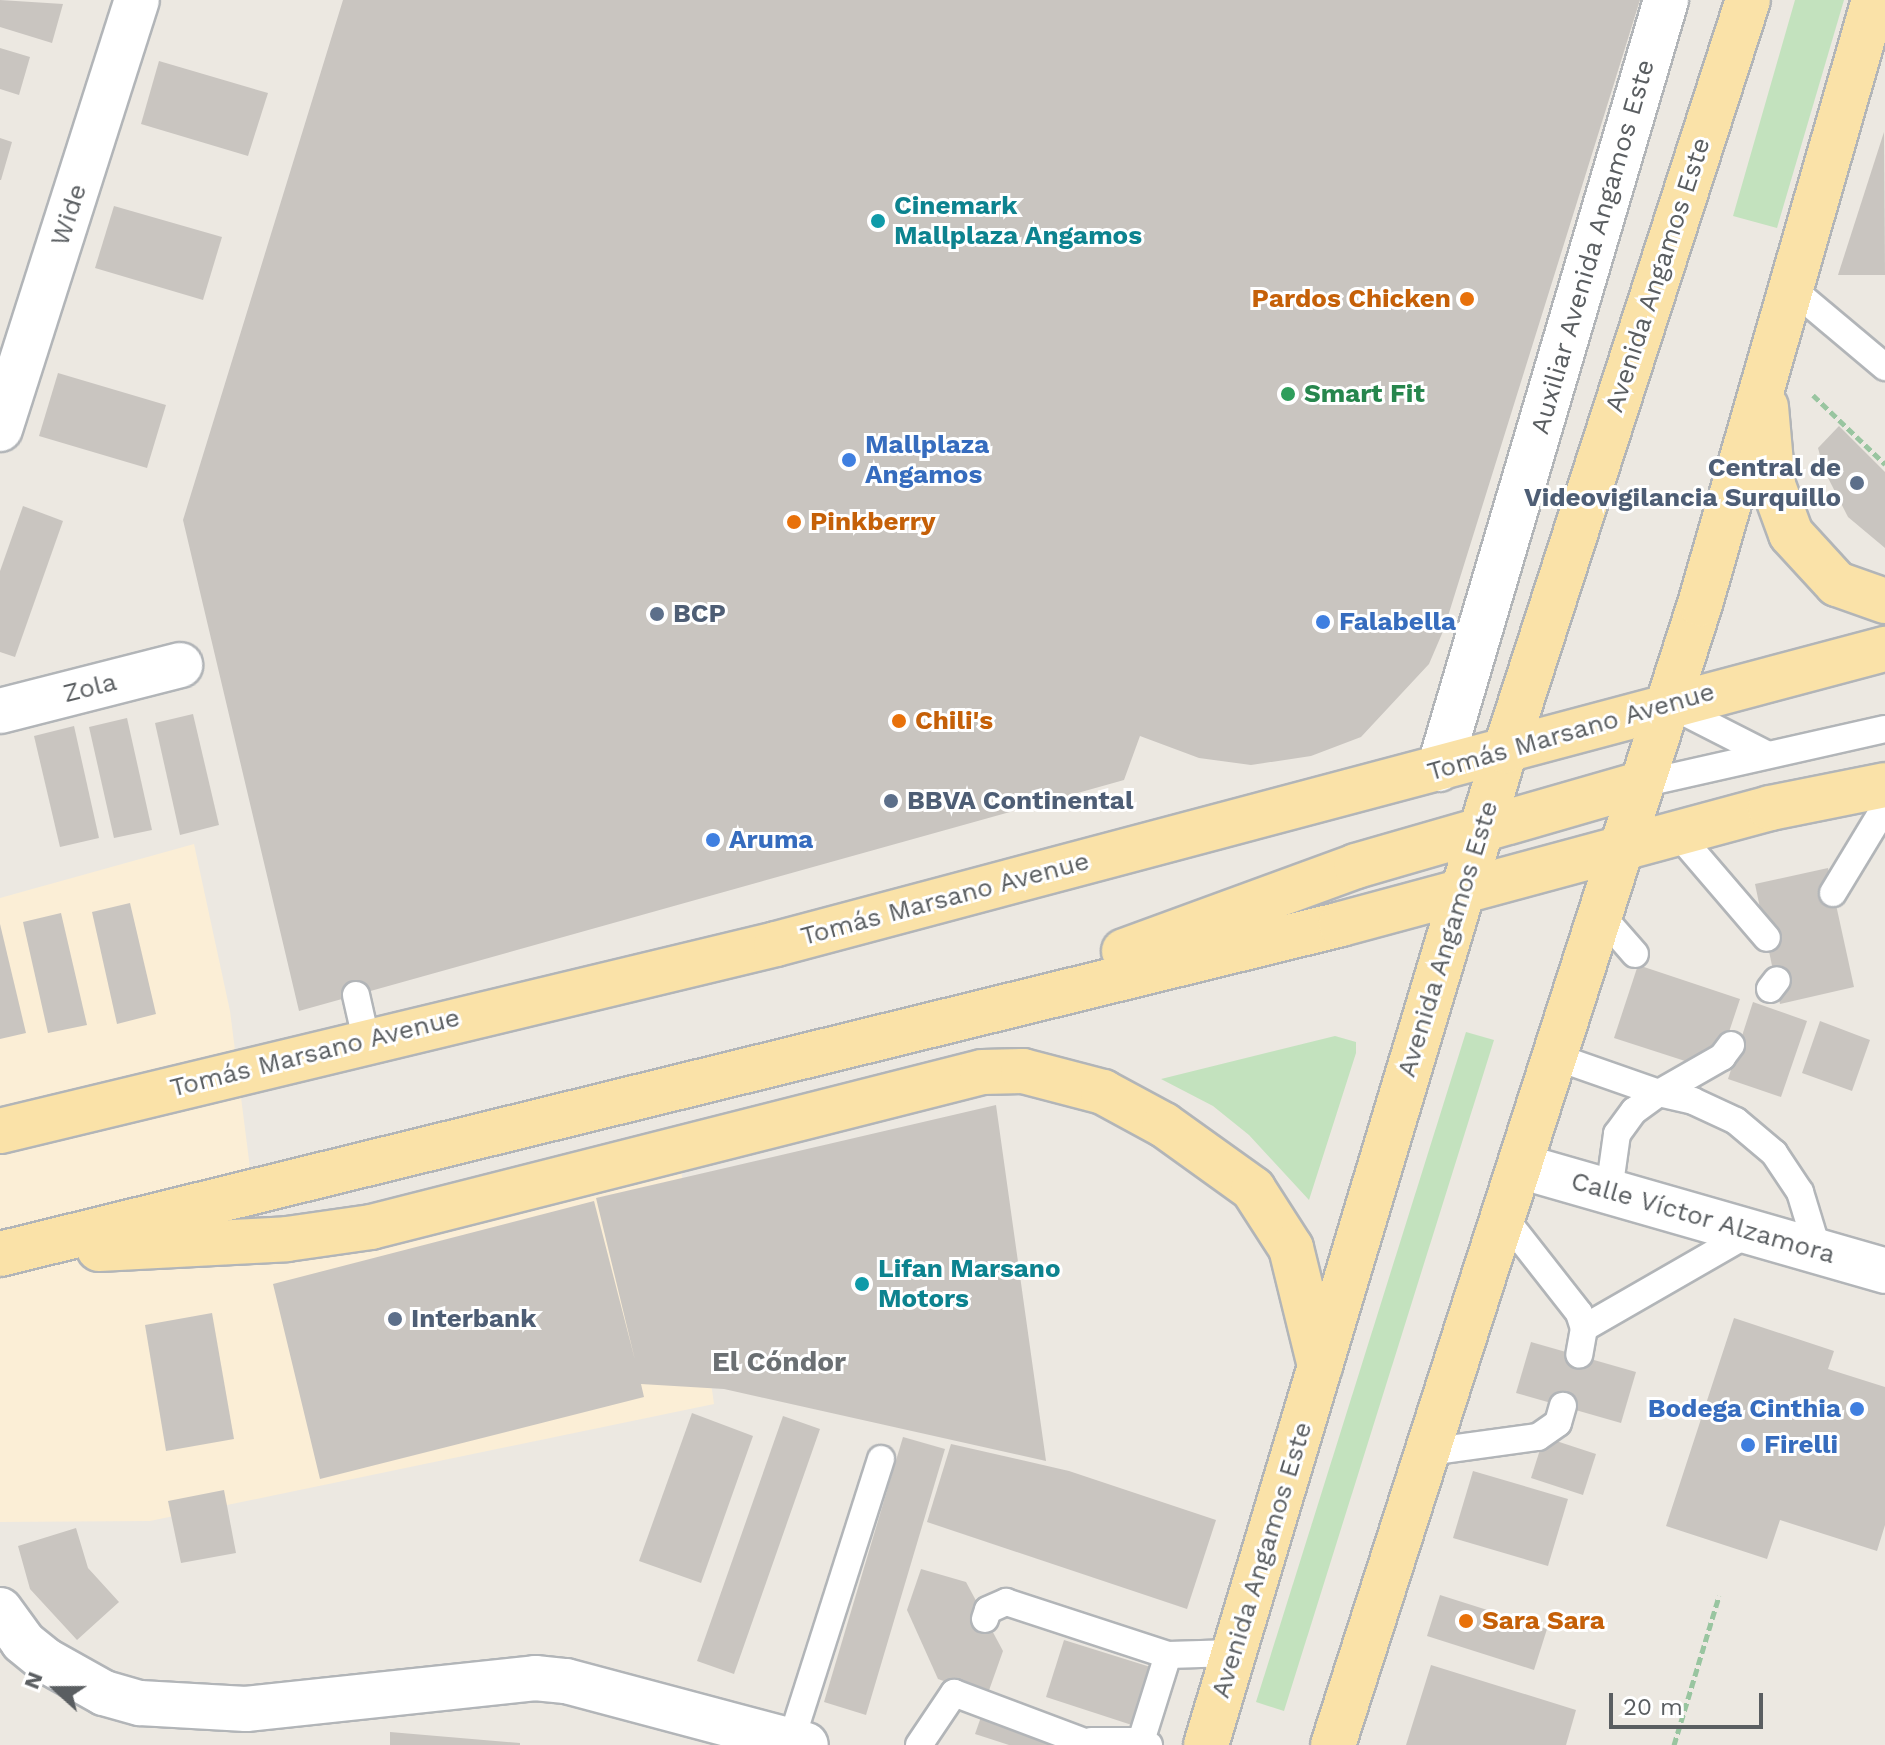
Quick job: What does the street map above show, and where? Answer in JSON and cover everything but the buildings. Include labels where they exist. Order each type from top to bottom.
[{"type":"main road","name":"Avenida Angamos Este","points":[[1206,1745],[1505,751],[1748,0]]},
{"type":"main road","points":[[1333,1745],[1667,703],[1768,369],[1874,0]]},
{"type":"main road","points":[[1768,369],[1773,485],[1791,534],[1837,584],[1885,601]]},
{"type":"main road","name":"Tomás Marsano Avenue","points":[[0,1131],[366,1039],[776,944],[1439,769],[1667,703],[1885,649]]},
{"type":"main road","points":[[934,1021],[1356,866],[1641,784]]},
{"type":"main road","points":[[6,1253],[1462,891],[1622,846],[1885,785]]},
{"type":"main road","points":[[6,1253],[241,1242],[371,1227],[982,1072],[1023,1071],[1103,1092],[1164,1125],[1253,1189],[1291,1248],[1321,1367]]},
{"type":"street","name":"Wide","points":[[0,429],[137,0]]},
{"type":"street","name":"Auxiliar Avenida Angamos Este","points":[[1439,769],[1666,0]]},
{"type":"street","name":"Zola","points":[[0,711],[180,665]]},
{"type":"street","name":"Calle Víctor Alzamora","points":[[1520,1166],[1885,1271]]},
{"type":"street","points":[[0,1610],[23,1642],[45,1660],[104,1693],[140,1703],[246,1709],[535,1678],[566,1681],[799,1743]]},
{"type":"lane","points":[[1791,288],[1885,367]]},
{"type":"lane","points":[[1667,703],[1766,754]]},
{"type":"lane","points":[[1641,784],[1885,729]]},
{"type":"lane","points":[[1833,893],[1885,807]]},
{"type":"lane","points":[[1677,833],[1767,938]]},
{"type":"lane","points":[[1600,914],[1635,954]]},
{"type":"lane","points":[[356,995],[366,1039]]},
{"type":"lane","points":[[1609,1191],[1617,1134],[1634,1111],[1723,1050]]},
{"type":"lane","points":[[1556,1057],[1659,1093],[1693,1101],[1736,1121],[1774,1153],[1800,1192],[1818,1251]]},
{"type":"lane","points":[[1503,1216],[1579,1313],[1584,1328],[1579,1355]]},
{"type":"lane","points":[[1584,1328],[1751,1232]]},
{"type":"lane","points":[[1428,1452],[1538,1437],[1558,1423],[1563,1406]]},
{"type":"lane","points":[[799,1743],[881,1459]]},
{"type":"lane","points":[[985,1619],[988,1610],[1006,1602],[1168,1655],[1234,1653]]},
{"type":"lane","points":[[919,1745],[956,1690],[1091,1743],[1145,1743],[1168,1655]]},
{"type":"path","points":[[1768,369],[1885,464]]},
{"type":"path","points":[[1674,1745],[1719,1596]]},
{"type":"shaded area","points":[[194,844],[230,1011],[262,1262],[680,1162],[714,1404],[150,1521],[0,1522],[0,898]]},
{"type":"green space","points":[[1795,0],[1844,0],[1777,228],[1733,216]]},
{"type":"green space","points":[[1466,1032],[1494,1040],[1284,1711],[1256,1702]]},
{"type":"green space","points":[[1335,1036],[1356,1042],[1356,1053],[1309,1200],[1249,1135],[1213,1106],[1161,1079]]},
{"type":"place","name":"Cinemark Mallplaza Angamos","points":[[878,221]]},
{"type":"place","name":"Pardos Chicken","points":[[1467,299]]},
{"type":"place","name":"Smart Fit","points":[[1288,394]]},
{"type":"place","name":"Mallplaza Angamos","points":[[849,460]]},
{"type":"place","name":"Central de Videovigilancia Surquillo","points":[[1857,483]]},
{"type":"place","name":"Pinkberry","points":[[794,522]]},
{"type":"place","name":"BCP","points":[[657,614]]},
{"type":"place","name":"Falabella","points":[[1323,622]]},
{"type":"place","name":"Chili's","points":[[899,721]]},
{"type":"place","name":"BBVA Continental","points":[[891,801]]},
{"type":"place","name":"Aruma","points":[[713,840]]},
{"type":"place","name":"Lifan Marsano Motors","points":[[862,1284]]},
{"type":"place","name":"Interbank","points":[[395,1319]]},
{"type":"place","name":"Bodega Cinthia","points":[[1857,1409]]},
{"type":"place","name":"Firelli","points":[[1748,1445]]},
{"type":"place","name":"Sara Sara","points":[[1466,1621]]},
{"type":"district","name":"El Cóndor","points":[[779,1362]]}]
